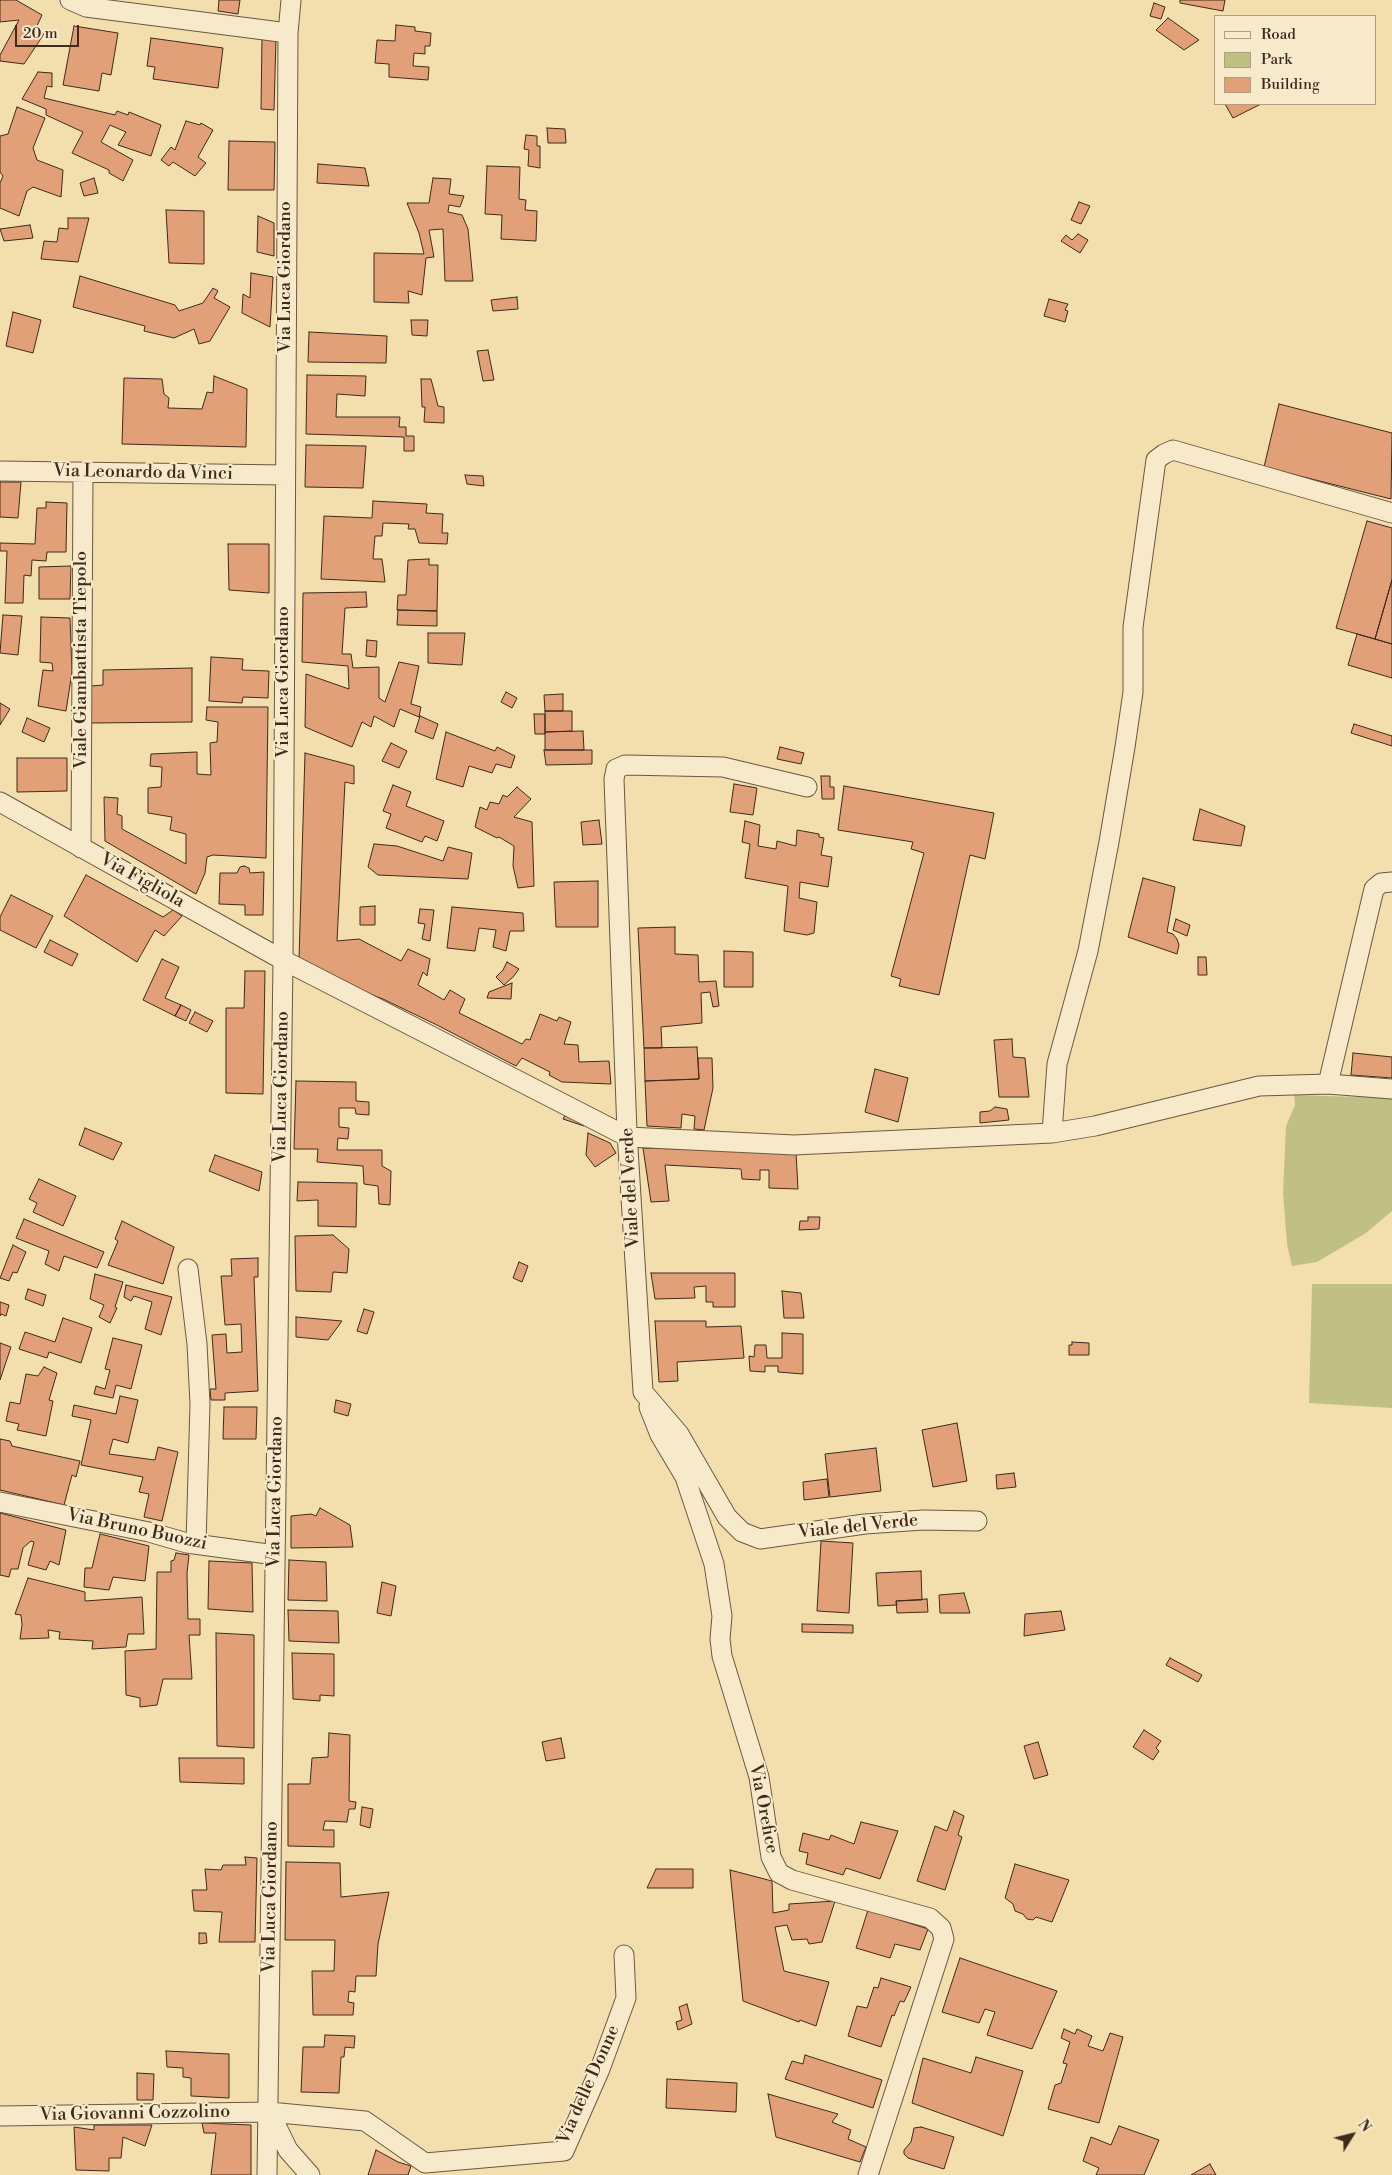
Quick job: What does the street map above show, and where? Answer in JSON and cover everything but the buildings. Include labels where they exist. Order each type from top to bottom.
[{"type":"street","points":[[70,0],[86,7],[288,33]]},
{"type":"street","name":"Via Luca Giordano","points":[[268,2175],[284,960],[285,475],[288,33],[290,0]]},
{"type":"street","points":[[1052,1133],[1057,1064],[1088,951],[1110,842],[1125,747],[1133,692],[1133,627],[1156,460],[1173,450],[1392,513]]},
{"type":"street","name":"Via Leonardo da Vinci","points":[[0,471],[285,475]]},
{"type":"street","name":"Viale Giambattista Tiepolo","points":[[81,848],[83,472]]},
{"type":"street","name":"Viale del Verde","points":[[807,787],[723,767],[625,765],[616,769],[614,779],[628,1137],[643,1392],[679,1434],[727,1517],[742,1532],[760,1539],[865,1524],[923,1520],[977,1521]]},
{"type":"street","name":"Via Figliola","points":[[0,802],[284,960],[628,1137]]},
{"type":"street","points":[[1328,1084],[1374,889],[1382,883],[1392,882]]},
{"type":"street","points":[[628,1137],[794,1146],[1052,1133],[1095,1126],[1259,1086],[1328,1084],[1392,1089]]},
{"type":"street","points":[[188,1269],[197,1344],[200,1404],[196,1544]]},
{"type":"street","name":"Via Orefice","points":[[643,1392],[660,1436],[686,1477],[714,1564],[722,1616],[720,1639],[722,1656],[759,1777],[771,1857],[779,1874],[792,1880],[930,1918],[941,1928],[944,1939],[868,2175]]},
{"type":"street","name":"Via Bruno Buozzi","points":[[0,1502],[149,1532],[196,1544],[275,1555]]},
{"type":"street","name":"Via delle Donne","points":[[269,2112],[365,2121],[425,2163],[564,2151],[600,2069],[626,1998],[624,1955]]},
{"type":"street","points":[[269,2112],[288,2150],[310,2175]]},
{"type":"street","name":"Via Giovanni Cozzolino","points":[[0,2116],[269,2112]]},
{"type":"green space","points":[[1294,1095],[1392,1098],[1392,1211],[1366,1233],[1317,1262],[1292,1266],[1287,1244],[1283,1193],[1286,1126],[1295,1105]]},
{"type":"green space","points":[[1312,1284],[1392,1284],[1392,1408],[1309,1403]]}]
